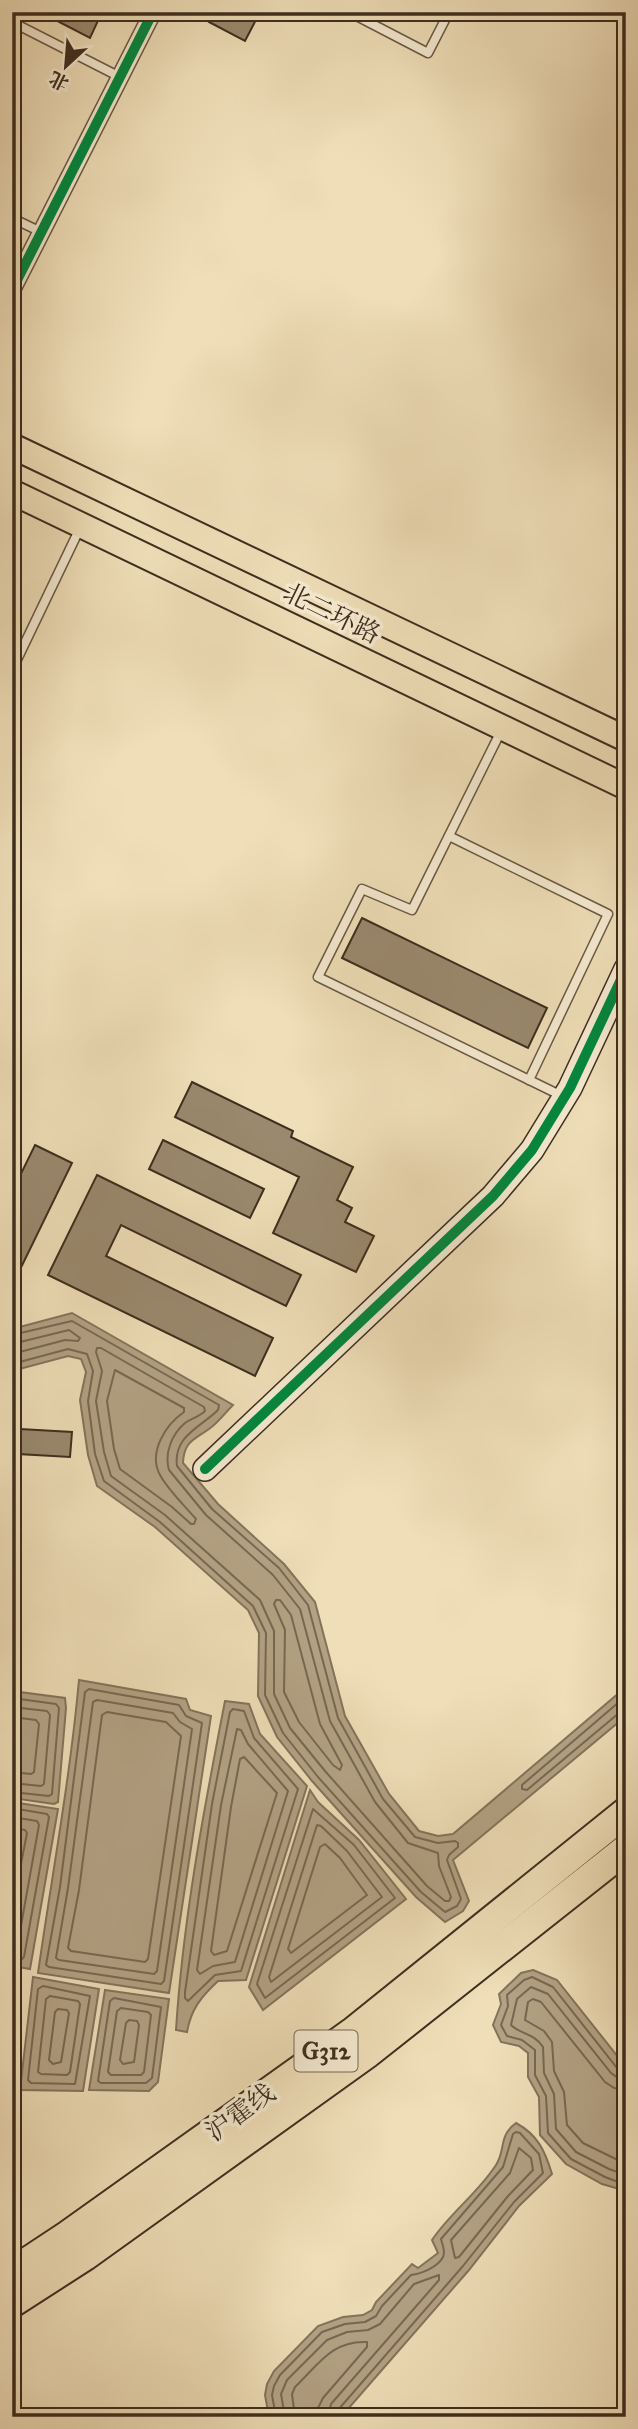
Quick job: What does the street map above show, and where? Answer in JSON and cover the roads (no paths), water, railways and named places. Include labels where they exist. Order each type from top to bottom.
[{"type":"highway","name":"沪霍线","points":[[12,2272],[355,2031],[626,1812]]},
{"type":"highway","name":"沪霍线","points":[[12,2304],[85,2256],[368,2053],[626,1849]]},
{"type":"main road","name":"北二环路","points":[[12,446],[626,739]]},
{"type":"main road","name":"北二环路","points":[[12,492],[626,787]]},
{"type":"street","points":[[12,290],[153,12]]},
{"type":"street","points":[[205,1469],[493,1196],[532,1150],[564,1097],[626,969]]},
{"type":"lane","points":[[349,12],[428,53],[449,12]]},
{"type":"lane","points":[[12,22],[120,77]]},
{"type":"lane","points":[[12,218],[41,232]]},
{"type":"lane","points":[[12,670],[81,525]]},
{"type":"lane","points":[[502,728],[412,910],[362,889],[318,977],[564,1097]]},
{"type":"lane","points":[[449,836],[608,914],[529,1080]]},
{"type":"water","points":[[72,1313],[233,1405],[215,1424],[188,1445],[183,1463],[218,1504],[284,1564],[315,1602],[345,1716],[389,1794],[419,1831],[438,1836],[453,1834],[626,1687],[626,1716],[453,1860],[469,1901],[463,1911],[445,1922],[416,1897],[312,1781],[277,1737],[258,1696],[259,1633],[248,1610],[155,1527],[97,1486],[88,1455],[80,1400],[86,1372],[81,1359],[68,1356],[12,1371],[12,1329]]},
{"type":"water","points":[[79,1680],[186,1699],[190,1710],[211,1716],[169,1993],[38,1973],[66,1790]]},
{"type":"water","points":[[12,1691],[65,1698],[58,1802],[54,1804],[12,1798]]},
{"type":"water","points":[[225,1701],[249,1704],[260,1734],[307,1786],[246,1980],[218,1981],[198,2004],[187,2032],[176,2030],[179,1988],[202,1823]]},
{"type":"water","points":[[310,1790],[318,1802],[359,1840],[406,1899],[263,2010],[249,1987]]},
{"type":"water","points":[[12,1802],[58,1809],[30,1969],[12,1966]]},
{"type":"water","points":[[533,1970],[557,1980],[626,2067],[626,2191],[602,2184],[566,2164],[540,2135],[539,2097],[528,2077],[528,2053],[519,2046],[501,2042],[493,2025],[501,2004],[499,1994],[521,1973]]},
{"type":"water","points":[[33,1977],[99,1989],[83,2091],[20,2090]]},
{"type":"water","points":[[105,1990],[169,1999],[158,2082],[149,2091],[89,2090]]},
{"type":"water","points":[[516,2123],[540,2144],[552,2174],[519,2206],[469,2270],[341,2417],[269,2417],[265,2395],[274,2371],[318,2326],[343,2317],[363,2315],[372,2310],[376,2302],[412,2264],[418,2268],[438,2253],[432,2240],[489,2175],[499,2159],[504,2138]]},
{"type":"water","points":[[12,2353],[20,2358],[20,2380],[13,2417]]}]
